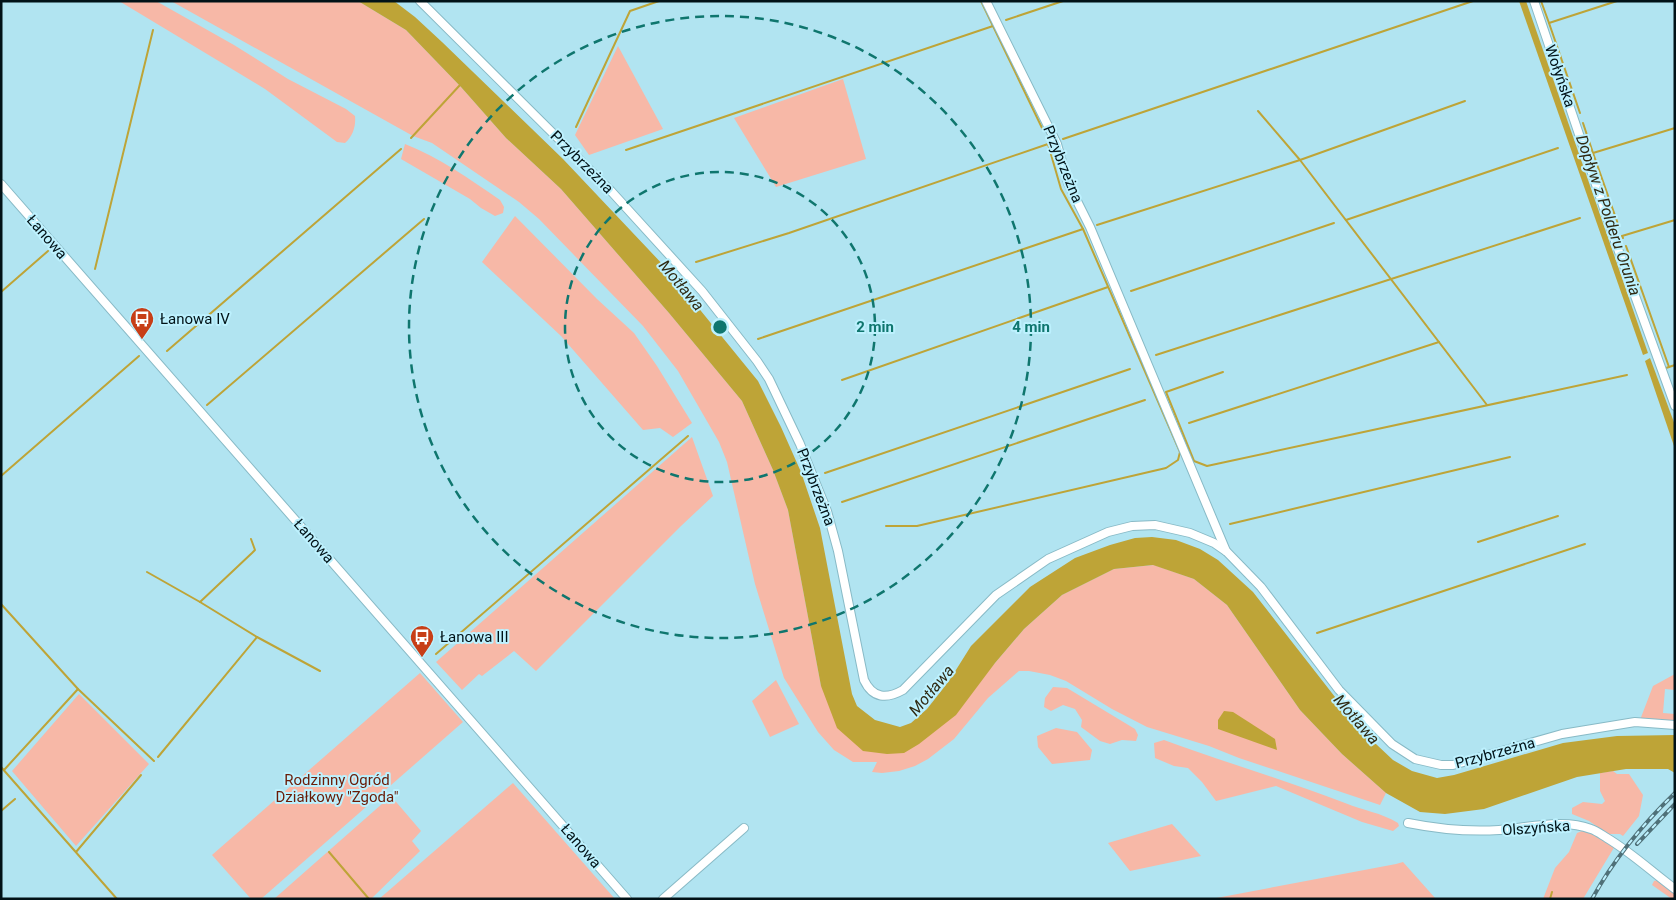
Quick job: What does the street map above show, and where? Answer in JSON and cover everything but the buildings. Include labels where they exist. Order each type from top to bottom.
[{"type":"street","name":"Przybrzeżna","points":[[420,1],[611,191],[702,292],[769,379],[800,444],[827,511],[838,551],[864,680],[868,688],[875,694],[892,696],[903,690],[996,595],[1048,559],[1108,532],[1132,526],[1155,525],[1190,533],[1227,552],[1261,587],[1339,690],[1392,744],[1415,759],[1432,764],[1453,765],[1562,734],[1635,722],[1675,725]]},
{"type":"street","name":"Przybrzeżna","points":[[986,1],[1057,144],[1068,183],[1094,236],[1227,552]]},
{"type":"street","name":"Wołyńska","points":[[1534,1],[1614,238],[1675,406]]},
{"type":"street","name":"Łanowa","points":[[1,184],[627,899]]},
{"type":"street","name":"Olszyńska","points":[[1408,823],[1463,830],[1497,830],[1560,824],[1579,825],[1592,829],[1618,844],[1675,889]]},
{"type":"street","points":[[663,899],[744,828]]},
{"type":"green space","points":[[119,1],[156,1],[234,45],[288,79],[346,109],[355,116],[352,134],[345,143],[337,142],[265,89]]},
{"type":"green space","points":[[171,1],[358,1],[406,30],[461,87],[506,138],[561,189],[669,313],[742,401],[773,470],[788,510],[821,686],[887,754],[995,663],[1024,629],[1062,595],[1114,569],[1154,565],[1194,579],[1227,605],[1300,710],[1342,754],[1386,793],[1380,805],[1239,758],[1209,746],[1147,727],[1112,709],[1066,681],[1050,675],[1029,671],[1019,671],[988,698],[954,739],[928,759],[915,766],[899,771],[872,772],[877,762],[853,762],[834,750],[818,732],[784,678],[755,584],[727,462],[719,442],[678,371],[643,326],[539,219],[519,202],[432,143],[413,136]]},
{"type":"green space","points":[[618,46],[663,129],[589,155],[575,135]]},
{"type":"green space","points":[[843,79],[866,159],[776,187],[734,118]]},
{"type":"green space","points":[[405,144],[442,162],[500,200],[504,207],[503,213],[495,216],[470,199],[401,159]]},
{"type":"green space","points":[[515,216],[597,299],[634,333],[692,423],[673,437],[660,428],[643,430],[561,336],[482,262]]},
{"type":"green space","points":[[692,437],[713,496],[536,671],[514,651],[482,676],[479,674],[462,690],[436,662]]},
{"type":"green space","name":"Rodzinny Ogród Działkowy \"Zgoda\"","points":[[420,673],[463,722],[261,899],[251,899],[212,855]]},
{"type":"green space","points":[[1675,674],[1675,690],[1665,689],[1663,713],[1675,714],[1675,722],[1640,720],[1653,686]]},
{"type":"green space","points":[[776,680],[799,724],[770,737],[752,701]]},
{"type":"green space","points":[[1053,687],[1067,688],[1135,729],[1138,735],[1136,741],[1122,740],[1110,744],[1100,741],[1081,727],[1082,720],[1075,709],[1063,705],[1051,711],[1044,707],[1045,698]]},
{"type":"green space","points":[[79,694],[149,764],[76,846],[12,771]]},
{"type":"green space","points":[[1056,728],[1077,732],[1092,750],[1090,760],[1052,764],[1038,747],[1037,736]]},
{"type":"green space","points":[[1164,740],[1379,814],[1398,823],[1399,826],[1393,831],[1362,822],[1276,786],[1216,801],[1202,782],[1188,768],[1174,766],[1155,758],[1154,743]]},
{"type":"green space","points":[[1613,771],[1617,774],[1629,774],[1643,795],[1639,816],[1623,836],[1620,834],[1608,834],[1589,821],[1572,814],[1572,808],[1583,802],[1602,804],[1605,801],[1600,791],[1600,773]]},
{"type":"green space","points":[[513,783],[615,899],[379,899]]},
{"type":"green space","points":[[391,796],[421,831],[412,841],[420,851],[371,899],[274,899]]},
{"type":"green space","points":[[1172,824],[1201,856],[1130,871],[1108,843]]},
{"type":"green space","points":[[1582,831],[1593,834],[1615,846],[1583,899],[1543,899],[1555,868],[1569,852],[1577,833]]},
{"type":"green space","points":[[1403,862],[1436,899],[1211,899],[1396,864]]},
{"type":"green space","points":[[1658,880],[1675,891],[1675,899],[1672,899],[1652,885],[1654,881]]},
{"type":"shaded area","points":[[358,1],[394,1],[442,42],[563,159],[666,268],[758,381],[801,472],[820,528],[852,694],[857,706],[875,720],[900,727],[911,723],[927,709],[949,681],[971,646],[1030,587],[1075,558],[1135,538],[1152,537],[1176,540],[1200,549],[1218,560],[1253,592],[1360,729],[1393,760],[1412,771],[1437,778],[1454,775],[1563,743],[1617,736],[1675,735],[1675,773],[1668,769],[1626,769],[1577,777],[1484,809],[1445,814],[1420,812],[1386,793],[1342,754],[1300,710],[1227,605],[1194,579],[1153,565],[1114,569],[1062,595],[1024,629],[995,663],[956,715],[919,744],[904,753],[887,754],[863,751],[837,728],[821,686],[788,510],[773,470],[742,401],[669,313],[561,189],[506,138],[461,87],[406,30]]},
{"type":"shaded area","points":[[1519,1],[1526,1],[1648,353],[1643,355]]},
{"type":"shaded area","points":[[1650,358],[1675,425],[1675,449],[1645,361]]},
{"type":"shaded area","points":[[1224,711],[1233,712],[1275,739],[1277,750],[1218,729],[1218,720]]},
{"type":"waterway","points":[[576,127],[630,11],[659,1]]},
{"type":"waterway","points":[[981,1],[1043,130]]},
{"type":"waterway","points":[[1006,20],[1063,1]]},
{"type":"waterway","points":[[1063,139],[1473,1]]},
{"type":"waterway","points":[[1541,1],[1549,23],[1617,1]]},
{"type":"waterway","points":[[1549,23],[1580,113]]},
{"type":"waterway","points":[[626,150],[993,26]]},
{"type":"waterway","points":[[95,269],[153,30]]},
{"type":"waterway","points":[[411,138],[460,85]]},
{"type":"waterway","points":[[1097,225],[1300,160],[1465,101]]},
{"type":"waterway","points":[[1258,111],[1300,160],[1487,405]]},
{"type":"waterway","name":"Dopływ z Polderu Orunia","points":[[1583,123],[1593,153]]},
{"type":"waterway","name":"Dopływ z Polderu Orunia","points":[[1619,227],[1593,153],[1675,128]]},
{"type":"waterway","points":[[696,262],[789,233],[1048,144],[1061,189],[1083,229],[1180,452],[1178,460],[1166,468],[917,526],[886,526]]},
{"type":"waterway","points":[[1346,220],[1558,148]]},
{"type":"waterway","points":[[167,351],[401,149]]},
{"type":"waterway","points":[[1156,355],[1580,218]]},
{"type":"waterway","points":[[207,405],[424,219]]},
{"type":"waterway","name":"Dopływ z Polderu Orunia","points":[[1623,238],[1622,236],[1675,220]]},
{"type":"waterway","points":[[1131,291],[1334,223]]},
{"type":"waterway","points":[[758,339],[1083,229]]},
{"type":"waterway","name":"Dopływ z Polderu Orunia","points":[[1626,246],[1669,367]]},
{"type":"waterway","points":[[1,292],[48,251]]},
{"type":"waterway","points":[[842,380],[1108,287]]},
{"type":"waterway","points":[[1189,423],[1439,342]]},
{"type":"waterway","points":[[1,476],[139,356]]},
{"type":"waterway","points":[[1663,369],[1675,365]]},
{"type":"waterway","points":[[825,473],[1130,369]]},
{"type":"waterway","points":[[1223,372],[1166,392],[1194,461],[1207,466],[1627,375]]},
{"type":"waterway","points":[[842,502],[1145,400]]},
{"type":"waterway","points":[[436,654],[688,436]]},
{"type":"waterway","points":[[1230,524],[1510,457]]},
{"type":"waterway","points":[[1478,542],[1558,516]]},
{"type":"waterway","points":[[200,602],[255,550],[251,539]]},
{"type":"waterway","points":[[1317,633],[1585,544]]},
{"type":"waterway","points":[[147,572],[257,637]]},
{"type":"waterway","points":[[1,604],[78,689],[154,761]]},
{"type":"waterway","points":[[158,757],[257,637],[320,671]]},
{"type":"waterway","points":[[4,770],[78,689]]},
{"type":"waterway","points":[[1,767],[117,899]]},
{"type":"waterway","points":[[76,852],[141,775]]},
{"type":"waterway","points":[[1,811],[15,799]]},
{"type":"waterway","points":[[329,852],[369,899]]},
{"type":"waterway","points":[[1550,899],[1552,892]]},
{"type":"railway","points":[[1592,899],[1629,843],[1675,793]]},
{"type":"railway","points":[[1637,844],[1675,804]]},
{"type":"place","name":"Łanowa IV","points":[[142,340]]},
{"type":"place","name":"Łanowa III","points":[[422,658]]},
{"type":"water label","name":"Motława","points":[[682,285]]},
{"type":"water label","name":"Motława","points":[[931,690]]},
{"type":"water label","name":"Motława","points":[[1357,719]]}]
